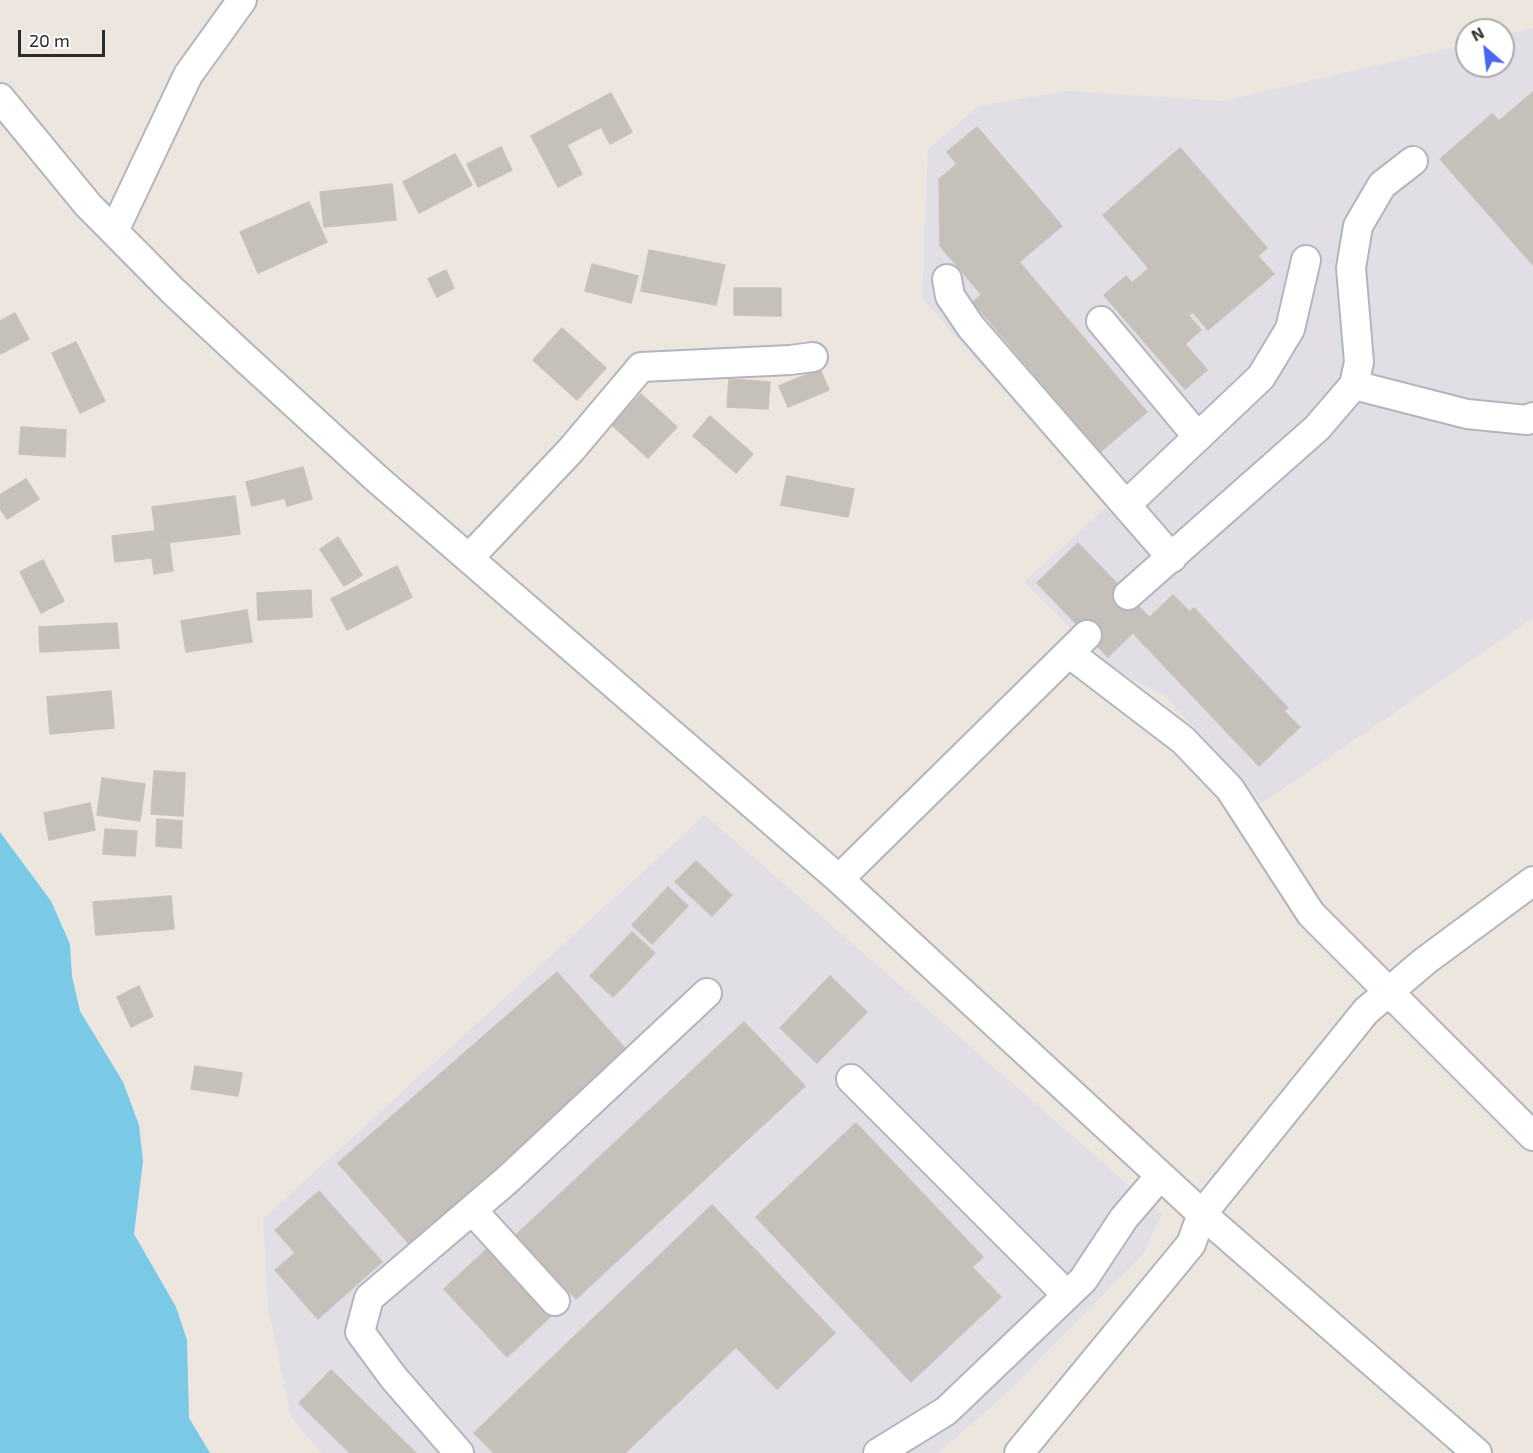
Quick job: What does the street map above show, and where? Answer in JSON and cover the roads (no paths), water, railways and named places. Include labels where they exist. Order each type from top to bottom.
[{"type":"street","points":[[114,231],[188,75],[242,0]]},
{"type":"street","points":[[0,98],[88,205],[246,359],[469,558],[839,879],[1202,1214],[1477,1453]]},
{"type":"street","points":[[1128,595],[1317,428],[1354,385],[1359,362],[1351,268],[1358,226],[1382,185],[1413,161]]},
{"type":"street","points":[[1126,505],[1261,377],[1290,329],[1306,260]]},
{"type":"street","points":[[947,279],[950,296],[971,327],[1172,558]]},
{"type":"street","points":[[1101,321],[1198,436]]},
{"type":"street","points":[[469,558],[571,450],[641,367],[813,357]]},
{"type":"street","points":[[1354,385],[1467,414],[1527,420],[1533,417]]},
{"type":"street","points":[[839,879],[1078,644],[1183,740],[1222,781],[1311,914],[1533,1136]]},
{"type":"street","points":[[1019,1453],[1191,1244],[1202,1214],[1366,1011],[1477,920],[1533,880]]},
{"type":"street","points":[[459,1453],[393,1377],[360,1332],[369,1298],[507,1180],[707,993]]},
{"type":"street","points":[[851,1079],[1067,1295]]},
{"type":"street","points":[[878,1453],[946,1411],[1083,1280],[1124,1218],[1160,1176]]},
{"type":"street","points":[[472,1210],[555,1301]]},
{"type":"water","points":[[0,832],[51,901],[70,944],[72,976],[80,1011],[123,1082],[139,1125],[143,1161],[134,1234],[176,1307],[187,1340],[189,1418],[210,1453],[0,1453]]},
{"type":"tunnel","points":[[1087,635],[1128,595]]}]
